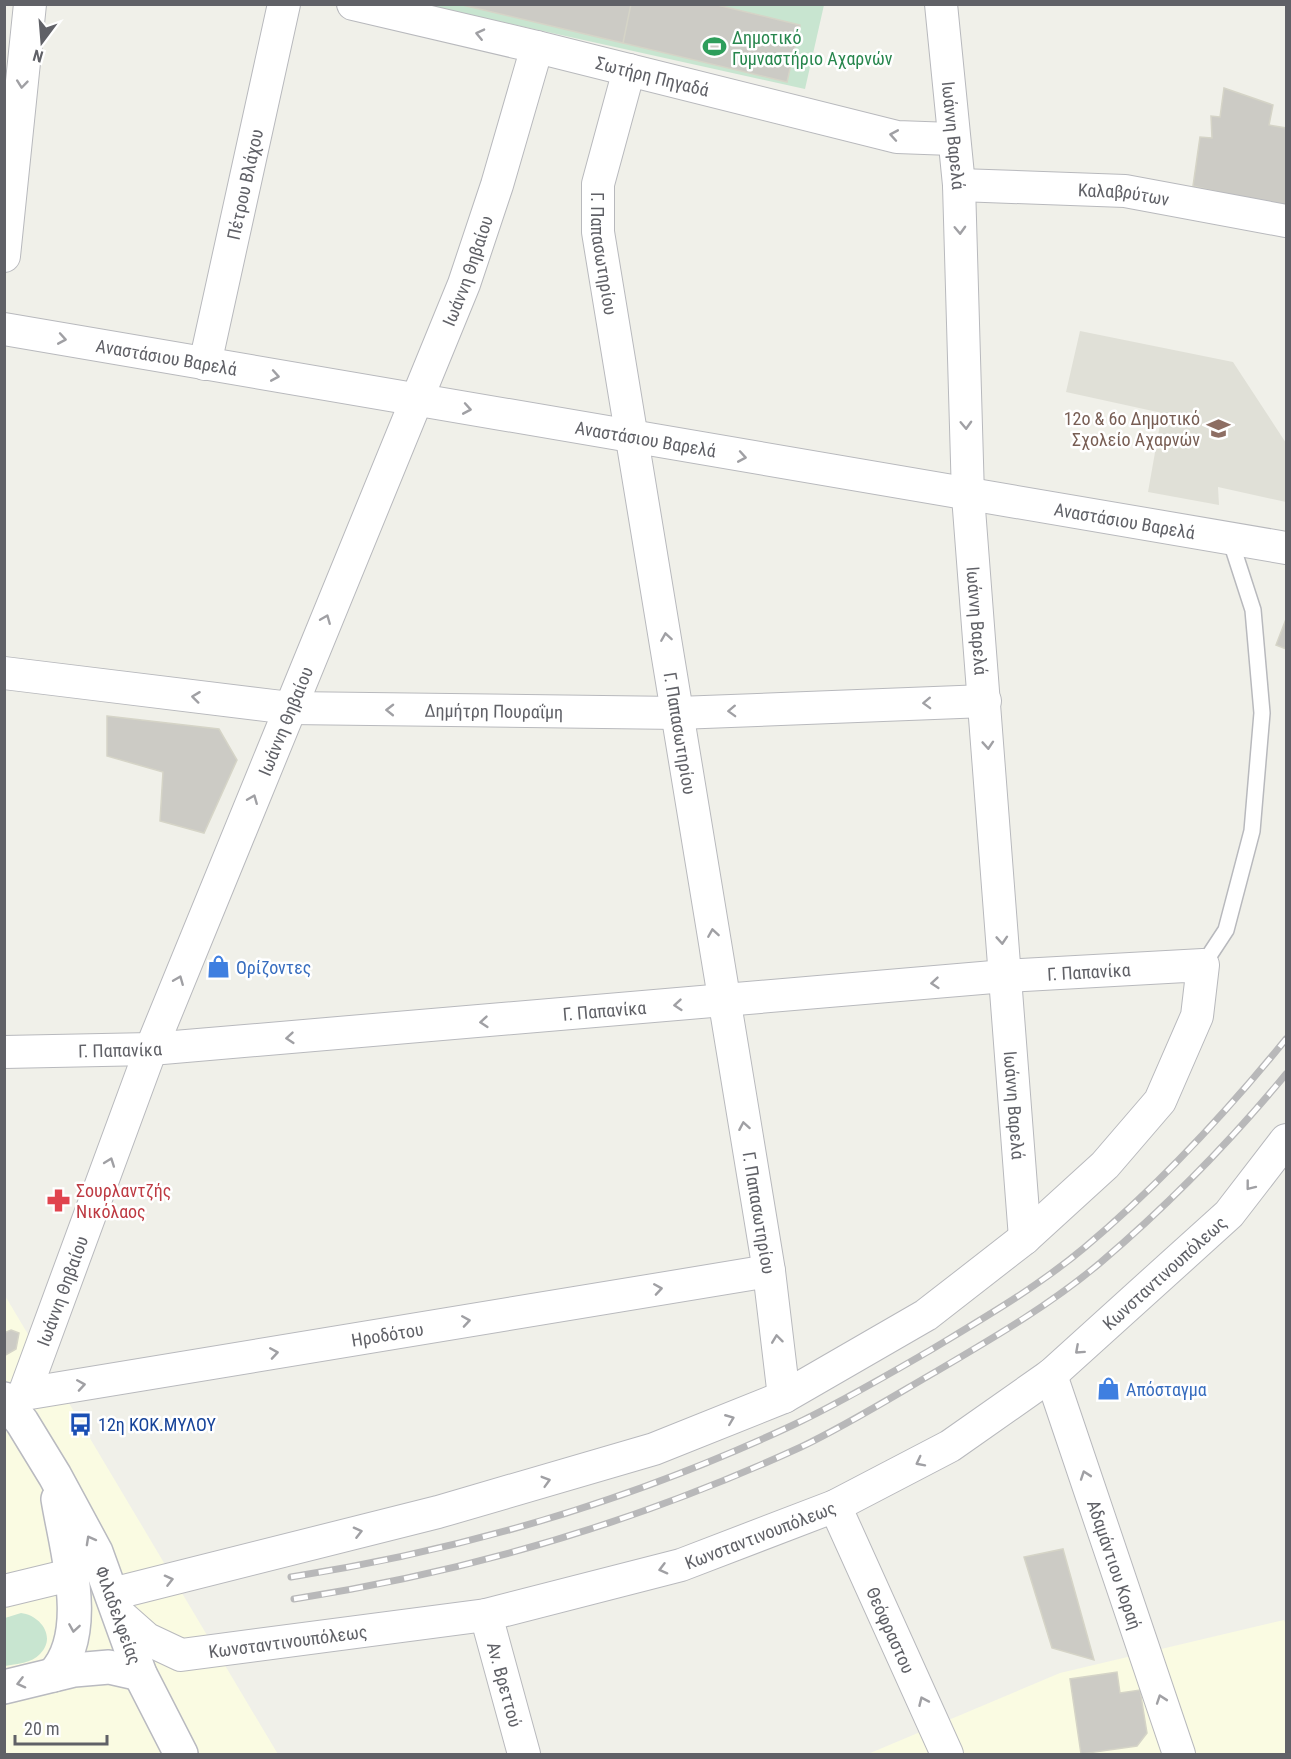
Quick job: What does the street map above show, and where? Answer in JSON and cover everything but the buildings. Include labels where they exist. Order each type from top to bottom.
[{"type":"main road","name":"Φιλαδελφείας","points":[[10,1401],[55,1476],[96,1552],[140,1674],[181,1755]]},
{"type":"main road","name":"Φιλαδελφείας","points":[[53,1675],[66,1655],[76,1618],[55,1476]]},
{"type":"main road","points":[[4,1687],[74,1670],[109,1667],[140,1674]]},
{"type":"street","points":[[4,256],[30,4]]},
{"type":"street","name":"Πέτρου Βλάχου","points":[[205,364],[284,4]]},
{"type":"street","name":"Σωτήρη Πηγαδά","points":[[353,4],[537,47],[897,137],[952,139]]},
{"type":"street","name":"Ιωάννη Βαρελά","points":[[941,4],[958,185],[968,496],[1025,1238]]},
{"type":"street","name":"Ιωάννη Θηβαίου","points":[[10,1401],[467,273],[497,185],[537,47]]},
{"type":"street","name":"Γ. Παπασωτηρίου","points":[[629,70],[598,184],[598,232],[769,1271],[784,1397]]},
{"type":"street","name":"Καλαβρύτων","points":[[958,185],[1125,191],[1287,221]]},
{"type":"street","name":"Αναστάσιου Βαρελά","points":[[4,329],[1287,549]]},
{"type":"street","name":"Δημήτρη Πουραΐμη","points":[[4,673],[290,708],[678,713],[985,701]]},
{"type":"street","points":[[117,1605],[654,1449],[784,1397],[926,1315],[1025,1238],[1106,1165],[1160,1101],[1197,1016],[1203,964]]},
{"type":"street","name":"Γ. Παπανίκα","points":[[4,1052],[152,1049],[724,1002],[1005,976],[1203,964]]},
{"type":"street","name":"Κωνσταντινουπόλεως","points":[[117,1605],[147,1639],[181,1655],[486,1615],[681,1565],[835,1506],[950,1446],[1051,1375],[1229,1214],[1287,1140]]},
{"type":"street","name":"Ηροδότου","points":[[10,1401],[769,1271]]},
{"type":"street","name":"Αδαμάντιου Κοραή","points":[[1051,1375],[1179,1755]]},
{"type":"street","name":"Θεόφραστου","points":[[835,1506],[947,1755]]},
{"type":"street","points":[[4,1592],[70,1575]]},
{"type":"street","name":"Αν. Βρεττού","points":[[486,1615],[524,1755]]},
{"type":"lane","points":[[1203,964],[1226,930],[1252,831],[1262,713],[1253,610],[1230,539]]},
{"type":"shaded area","name":"Δημοτικό Γυμναστήριο Αχαρνών","points":[[425,5],[824,5],[805,89]]},
{"type":"shaded area","name":"12ο & 6ο Δημοτικό Σχολείο Αχαρνών","points":[[1080,331],[1233,362],[1286,443],[1286,502],[1218,487],[1219,505],[1148,492],[1162,413],[1066,392]]},
{"type":"shaded area","points":[[4,1294],[276,1751],[278,1754],[5,1754]]},
{"type":"shaded area","points":[[21,1613],[40,1622],[47,1641],[40,1654],[33,1659],[5,1666],[5,1618]]},
{"type":"shaded area","points":[[1284,1620],[1286,1625],[1286,1754],[868,1754],[1060,1673]]},
{"type":"railway","points":[[291,1577],[356,1566],[483,1537],[609,1499],[731,1453],[843,1399],[929,1351],[1008,1302],[1084,1248],[1138,1200],[1190,1148],[1286,1039]]},
{"type":"railway","points":[[294,1599],[424,1574],[552,1541],[740,1474],[835,1430],[1000,1333],[1081,1278],[1125,1241],[1197,1173],[1286,1074]]},
{"type":"place","name":"Δημοτικό Γυμναστήριο Αχαρνών","points":[[714,47]]},
{"type":"place","name":"12ο & 6ο Δημοτικό Σχολείο Αχαρνών","points":[[1218,428]]},
{"type":"place","name":"Ορίζοντες","points":[[218,967]]},
{"type":"place","name":"Σουρλαντζής Νικόλαος","points":[[58,1200]]},
{"type":"place","name":"Απόσταγμα","points":[[1108,1389]]},
{"type":"place","name":"12η ΚΟΚ.ΜΥΛΟΥ","points":[[80,1424]]}]
